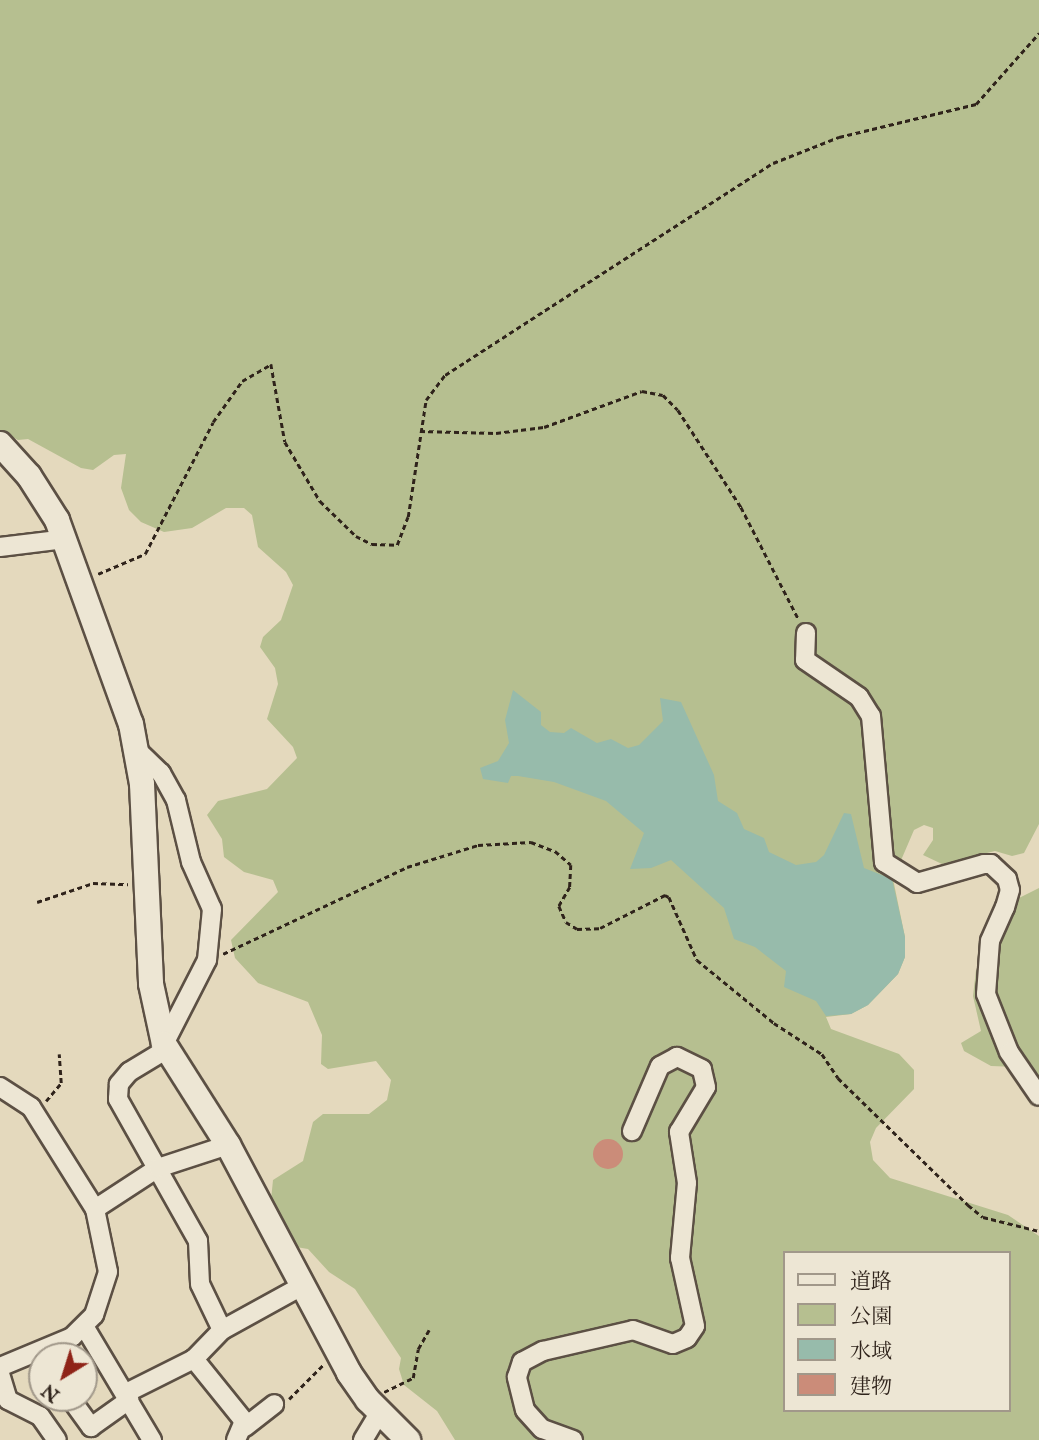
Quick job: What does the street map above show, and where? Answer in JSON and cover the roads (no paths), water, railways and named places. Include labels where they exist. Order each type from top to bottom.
[{"type":"street","points":[[0,444],[44,497],[65,539],[138,751],[148,888],[151,984],[166,1046],[228,1145],[338,1350],[375,1407],[408,1440]]},
{"type":"street","points":[[0,547],[65,539]]},
{"type":"street","points":[[806,633],[805,660],[859,697],[871,716],[884,862],[917,883],[984,864],[1007,878],[1010,890],[1006,907],[990,941],[986,994],[1009,1052],[1039,1096]]},
{"type":"street","points":[[138,751],[161,773],[180,811],[191,862],[212,909],[207,960],[166,1046],[128,1072],[118,1091],[122,1108],[200,1247],[201,1284],[222,1330]]},
{"type":"street","points":[[573,1440],[542,1429],[525,1410],[517,1377],[522,1362],[543,1351],[633,1330],[673,1344],[687,1338],[695,1326],[680,1258],[687,1183],[679,1132],[706,1087],[702,1069],[677,1057],[660,1066],[632,1131]]},
{"type":"street","points":[[0,1087],[20,1097],[35,1114],[95,1209],[108,1272],[101,1301],[85,1326],[64,1342]]},
{"type":"street","points":[[95,1209],[158,1168],[228,1145]]},
{"type":"street","points":[[80,1412],[90,1427],[127,1397],[194,1359],[222,1330],[304,1285]]},
{"type":"street","points":[[85,1326],[127,1397],[137,1422],[152,1440]]},
{"type":"street","points":[[0,1367],[28,1359]]},
{"type":"street","points":[[194,1359],[241,1434],[281,1402]]},
{"type":"street","points":[[0,1374],[8,1400],[40,1416],[57,1440]]},
{"type":"street","points":[[363,1440],[375,1407]]},
{"type":"water","points":[[513,690],[541,712],[541,725],[550,732],[564,733],[571,728],[597,743],[611,739],[628,748],[639,745],[663,721],[660,698],[681,702],[714,775],[718,801],[737,813],[744,829],[764,838],[769,852],[796,865],[816,862],[824,855],[844,813],[851,814],[864,868],[892,879],[905,937],[905,957],[898,974],[868,1005],[851,1014],[826,1016],[816,1001],[784,987],[786,971],[755,947],[734,939],[724,908],[671,860],[651,868],[630,869],[644,833],[606,801],[554,782],[518,776],[511,776],[508,783],[483,779],[480,768],[498,761],[509,743],[505,720]]}]
